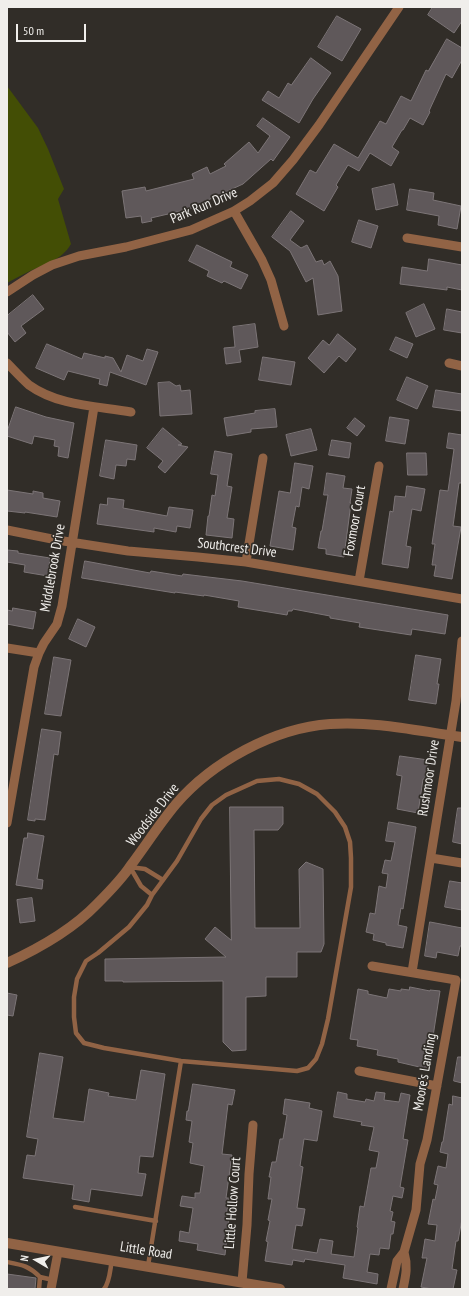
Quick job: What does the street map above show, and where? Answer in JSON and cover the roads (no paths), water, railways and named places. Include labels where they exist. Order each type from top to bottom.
[{"type":"street","name":"Park Run Drive","points":[[7,292],[33,275],[52,265],[79,256],[126,247],[191,230],[234,211],[250,201],[273,183],[293,160],[319,125],[399,7]]},
{"type":"street","points":[[234,211],[262,260],[270,280],[284,326]]},
{"type":"street","points":[[408,238],[462,247]]},
{"type":"street","points":[[7,363],[25,381],[39,391],[60,400],[94,407],[131,412]]},
{"type":"street","points":[[449,363],[462,366]]},
{"type":"street","name":"Middlebrook Drive","points":[[7,823],[34,667],[39,653],[57,624],[62,606],[94,407]]},
{"type":"street","points":[[246,562],[263,458]]},
{"type":"street","name":"Foxmoor Court","points":[[359,581],[379,466]]},
{"type":"street","name":"Southcrest Drive","points":[[7,530],[128,551],[246,562],[462,599]]},
{"type":"street","name":"Rushmoor Drive","points":[[412,972],[456,701],[462,641]]},
{"type":"street","points":[[7,648],[39,653]]},
{"type":"street","name":"Woodside Drive","points":[[8,961],[42,946],[73,925],[97,904],[130,867],[168,815],[187,792],[203,778],[229,760],[255,745],[279,735],[329,724],[388,725],[462,737]]},
{"type":"street","points":[[431,858],[462,863]]},
{"type":"street","name":"Moore's Landing","points":[[372,966],[456,980],[427,1140],[420,1164],[416,1210],[404,1252],[397,1261],[391,1289]]},
{"type":"street","points":[[359,1072],[437,1086]]},
{"type":"street","name":"Little Hollow Court","points":[[242,1282],[253,1125]]},
{"type":"street","name":"Little Road","points":[[7,1243],[242,1282],[263,1288],[280,1289]]},
{"type":"street","points":[[52,1284],[58,1252]]},
{"type":"street","name":"Moore's Landing","points":[[403,1289],[407,1262],[404,1252]]},
{"type":"lane","points":[[279,779],[299,784],[317,794],[334,812],[345,827],[350,842],[351,887],[328,1019],[322,1044],[316,1059],[308,1068],[297,1071],[182,1061],[131,1053],[84,1043],[76,1033],[74,1017],[74,997],[77,979],[86,961],[98,954],[128,927],[147,905],[152,895],[177,861],[201,820],[212,805],[226,795],[257,781],[279,779]]},
{"type":"lane","points":[[130,867],[145,869],[163,880]]},
{"type":"lane","points":[[130,867],[141,886],[152,895]]},
{"type":"lane","points":[[148,1266],[182,1061]]},
{"type":"lane","points":[[75,1207],[156,1221]]},
{"type":"lane","points":[[104,1289],[108,1282],[112,1260]]},
{"type":"lane","points":[[7,1262],[29,1267],[40,1277],[52,1284]]},
{"type":"lane","points":[[39,1289],[40,1277]]}]
